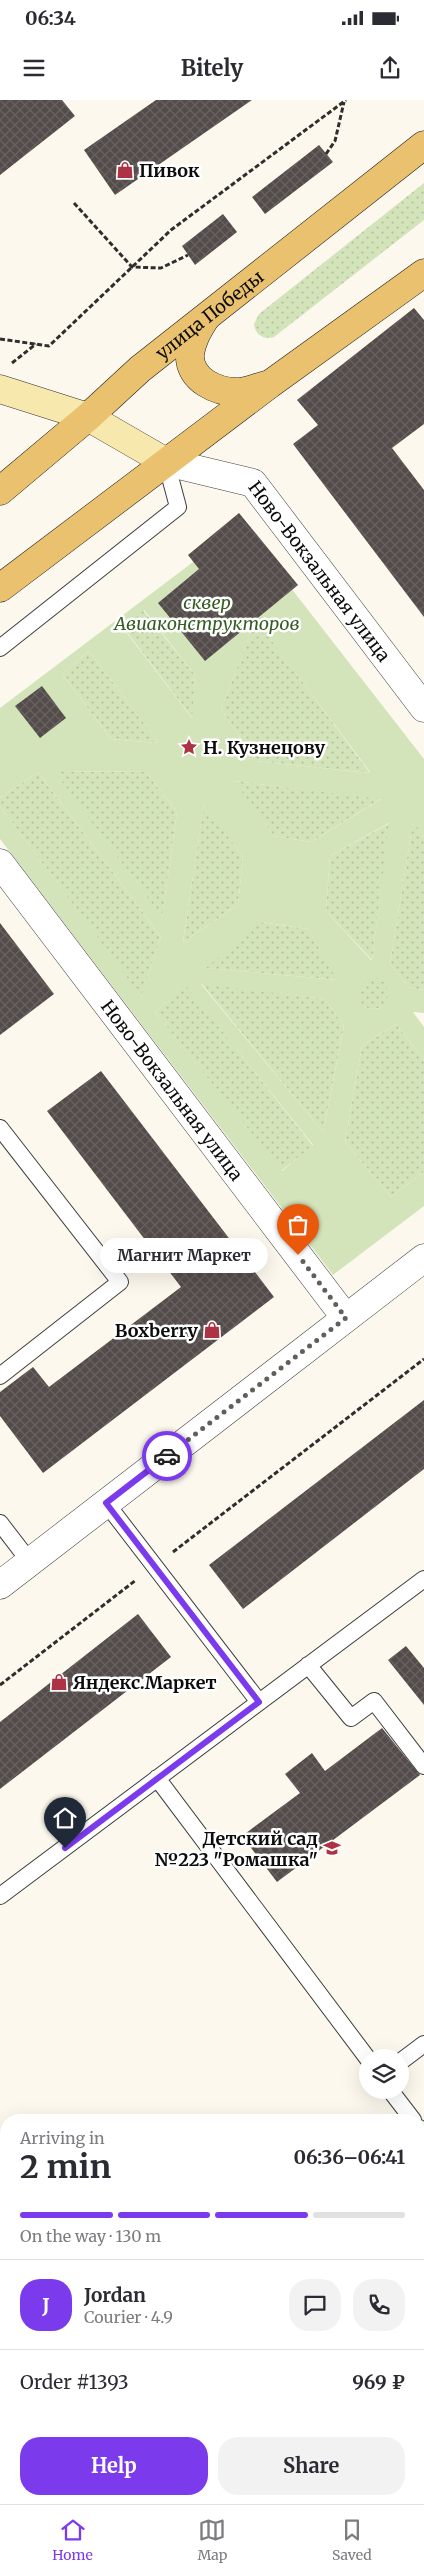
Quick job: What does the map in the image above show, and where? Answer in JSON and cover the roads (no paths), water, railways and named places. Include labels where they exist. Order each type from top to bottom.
[{"type":"main road","name":"улица Победы","points":[[0,491],[88,417],[140,369],[424,145]]},
{"type":"main road","points":[[0,588],[270,384],[424,273]]},
{"type":"main road","points":[[208,315],[194,337],[190,356],[197,376],[214,389],[240,392],[270,384]]},
{"type":"main road","name":"Ново-Вокзальная улица","points":[[4,378],[88,417],[166,462]]},
{"type":"street","name":"Ново-Вокзальная улица","points":[[166,462],[253,483],[424,708]]},
{"type":"street","name":"Ново-Вокзальная улица","points":[[0,863],[346,1318]]},
{"type":"street","points":[[0,1585],[424,1258]]},
{"type":"lane","points":[[0,648],[178,507],[166,462]]},
{"type":"lane","points":[[0,1128],[120,1282],[0,1376]]},
{"type":"lane","points":[[106,1503],[259,1702]]},
{"type":"lane","points":[[0,1523],[30,1562]]},
{"type":"lane","points":[[1,1893],[424,1578]]},
{"type":"lane","points":[[308,1665],[351,1718],[374,1701],[424,1766]]},
{"type":"lane","points":[[157,1778],[360,2049]]},
{"type":"lane","points":[[409,2055],[424,2044]]},
{"type":"lane","points":[[397,2099],[408,2114]]},
{"type":"place","name":"Пивок","points":[[125,170]]},
{"type":"place","name":"Н. Кузнецову","points":[[189,747]]},
{"type":"place","name":"Магнит Маркет","points":[[298,1255]]},
{"type":"place","name":"Boxberry","points":[[212,1330]]},
{"type":"place","name":"Яндекс.Маркет","points":[[59,1682]]},
{"type":"place","name":"Детский сад №223 \"Ромашка\"","points":[[332,1848]]},
{"type":"park label","name":"сквер Авиаконструкторов","points":[[207,612]]}]
